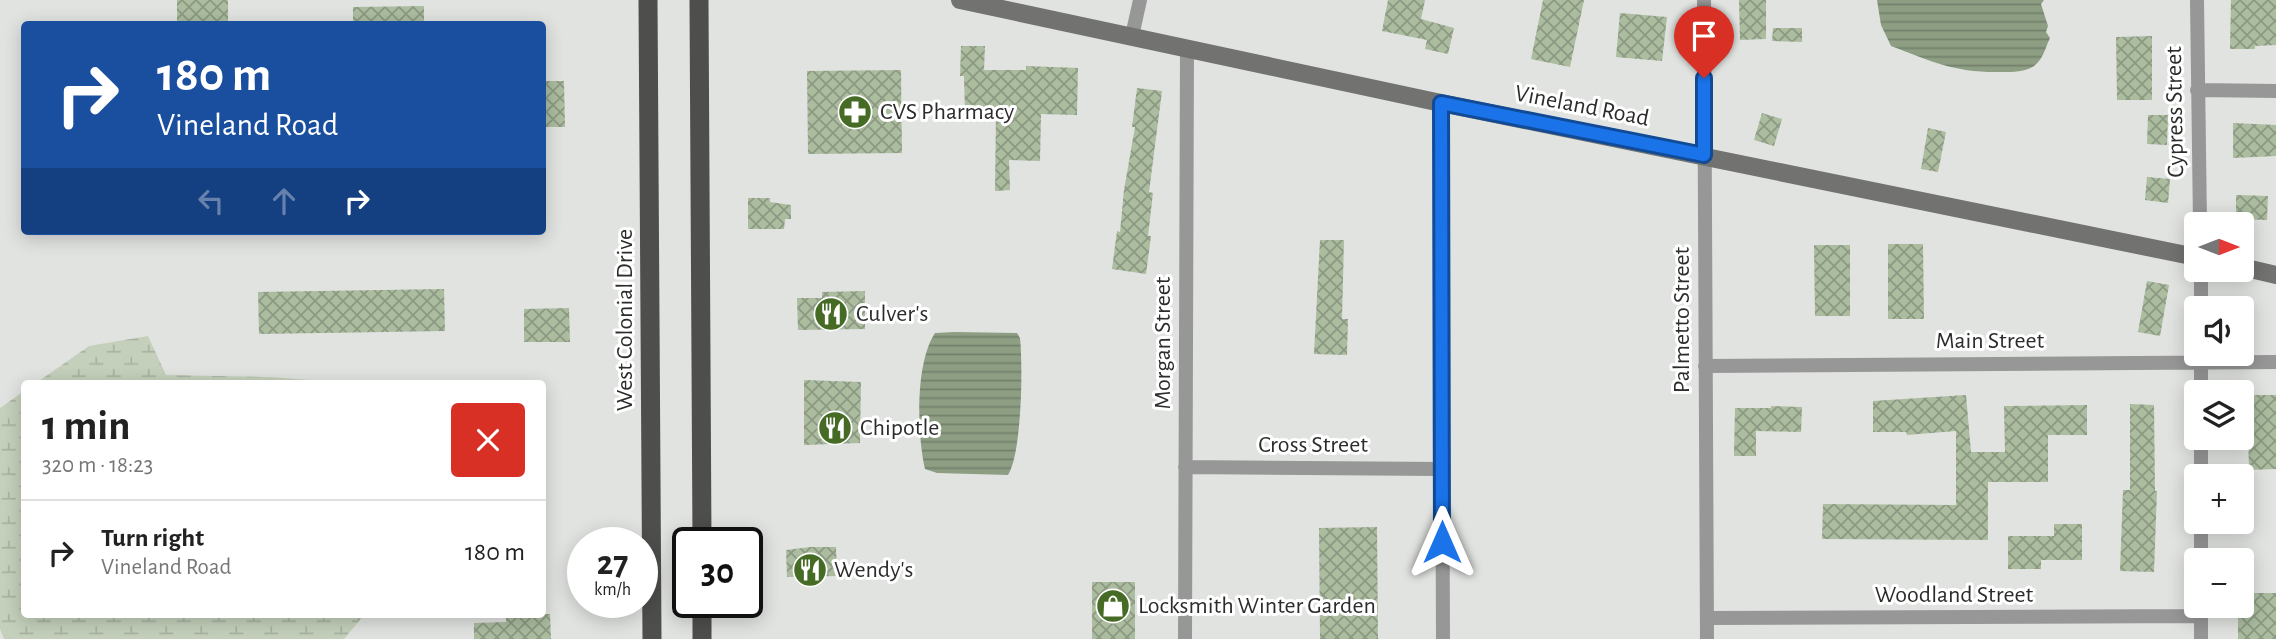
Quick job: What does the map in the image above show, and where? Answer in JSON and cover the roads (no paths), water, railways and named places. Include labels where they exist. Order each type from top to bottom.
[{"type":"highway","name":"West Colonial Drive","points":[[648,0],[652,639]]},
{"type":"highway","points":[[699,0],[702,527]]},
{"type":"highway","points":[[702,618],[702,639]]},
{"type":"main road","name":"Vineland Road","points":[[960,0],[1441,103],[2184,255]]},
{"type":"main road","points":[[2254,270],[2276,275]]},
{"type":"street","points":[[1132,36],[1140,0]]},
{"type":"street","name":"Palmetto Street","points":[[1704,0],[1707,639]]},
{"type":"street","name":"Cypress Street","points":[[2197,0],[2200,212]]},
{"type":"street","name":"Morgan Street","points":[[1185,639],[1186,48]]},
{"type":"street","points":[[2197,90],[2276,91]]},
{"type":"street","points":[[1441,103],[1443,639]]},
{"type":"street","name":"Main Street","points":[[1705,366],[2184,358]]},
{"type":"street","name":"Main Street","points":[[2254,361],[2276,362]]},
{"type":"street","name":"Cross Street","points":[[1185,467],[1441,469]]},
{"type":"street","name":"Woodland Street","points":[[1707,618],[2184,611]]},
{"type":"street","points":[[2201,618],[2201,639]]},
{"type":"place","name":"CVS Pharmacy","points":[[855,112]]},
{"type":"place","name":"Culver's","points":[[831,314]]},
{"type":"place","name":"Chipotle","points":[[835,428]]},
{"type":"place","name":"Wendy's","points":[[810,570]]},
{"type":"place","name":"Locksmith Winter Garden","points":[[1113,606]]}]
